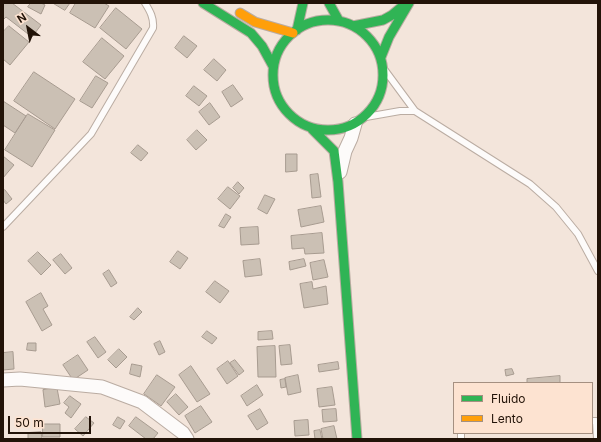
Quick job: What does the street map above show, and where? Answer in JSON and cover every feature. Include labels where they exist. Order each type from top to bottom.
[{"type":"street","points":[[203,3],[251,33],[262,46],[273,66]]},
{"type":"street","points":[[295,31],[303,3]]},
{"type":"street","points":[[328,3],[339,21]]},
{"type":"street","points":[[353,26],[383,20],[408,3]]},
{"type":"street","points":[[381,58],[389,38],[408,3]]},
{"type":"street","points":[[232,8],[255,22],[295,31]]},
{"type":"street","points":[[312,129],[334,131],[360,120],[374,107],[384,82],[384,69],[375,44],[365,33],[353,26],[339,21],[317,21],[307,24],[295,31],[280,48],[273,66],[273,82],[277,98],[286,111],[298,122],[312,129],[334,152],[338,182],[357,439]]},
{"type":"street","points":[[338,182],[345,151],[360,120]]},
{"type":"street","points":[[3,380],[20,379],[102,386],[142,402],[183,433],[187,439]]},
{"type":"lane","points":[[3,227],[92,134],[154,28],[152,15],[146,4]]},
{"type":"lane","points":[[384,69],[415,112],[530,184],[556,207],[578,234],[598,271]]},
{"type":"lane","points":[[360,120],[400,110],[415,112]]},
{"type":"lane","points":[[595,421],[597,439]]},
{"type":"building","points":[[3,3],[12,3],[41,25],[32,37],[6,17],[3,20]]},
{"type":"building","points":[[31,3],[41,3],[45,5],[41,14],[28,7]]},
{"type":"building","points":[[53,3],[70,3],[65,10]]},
{"type":"building","points":[[76,3],[104,3],[109,6],[95,28],[70,13]]},
{"type":"building","points":[[116,8],[142,29],[126,49],[100,28]]},
{"type":"building","points":[[9,26],[29,42],[10,65],[3,59],[3,32]]},
{"type":"building","points":[[184,36],[197,46],[187,58],[175,48]]},
{"type":"building","points":[[102,38],[124,56],[105,79],[83,62]]},
{"type":"building","points":[[214,59],[226,70],[217,81],[204,70]]},
{"type":"building","points":[[34,72],[75,99],[55,129],[14,101]]},
{"type":"building","points":[[96,76],[108,83],[92,108],[80,101]]},
{"type":"building","points":[[233,85],[243,99],[231,107],[222,92]]},
{"type":"building","points":[[194,86],[207,96],[199,106],[186,96]]},
{"type":"building","points":[[3,101],[26,116],[15,133],[3,125]]},
{"type":"building","points":[[210,103],[220,117],[209,125],[199,112]]},
{"type":"building","points":[[28,114],[55,130],[32,167],[5,150]]},
{"type":"building","points":[[197,130],[207,140],[196,150],[187,140]]},
{"type":"building","points":[[138,145],[148,153],[141,161],[131,153]]},
{"type":"building","points":[[286,154],[297,154],[297,171],[286,172]]},
{"type":"building","points":[[3,156],[14,165],[3,178]]},
{"type":"building","points":[[318,174],[321,197],[312,198],[310,175]]},
{"type":"building","points":[[238,182],[244,188],[239,194],[233,188]]},
{"type":"building","points":[[228,187],[240,196],[230,209],[218,199]]},
{"type":"building","points":[[5,190],[12,199],[6,204],[3,200],[3,191]]},
{"type":"building","points":[[265,195],[275,199],[267,214],[258,209]]},
{"type":"building","points":[[321,206],[324,222],[301,227],[298,210]]},
{"type":"building","points":[[226,214],[231,217],[224,228],[219,226]]},
{"type":"building","points":[[258,227],[259,244],[241,245],[240,228]]},
{"type":"building","points":[[322,233],[324,253],[305,254],[304,248],[292,249],[291,236]]},
{"type":"building","points":[[178,251],[188,258],[180,269],[170,262]]},
{"type":"building","points":[[38,252],[51,265],[41,275],[28,261]]},
{"type":"building","points":[[61,254],[72,268],[65,274],[53,260]]},
{"type":"building","points":[[260,259],[262,275],[245,277],[243,261]]},
{"type":"building","points":[[304,259],[306,266],[290,270],[289,262]]},
{"type":"building","points":[[324,260],[328,277],[313,280],[310,263]]},
{"type":"building","points":[[109,270],[117,283],[111,287],[103,274]]},
{"type":"building","points":[[215,281],[229,291],[220,303],[206,292]]},
{"type":"building","points":[[312,282],[313,289],[326,286],[328,304],[304,308],[300,284]]},
{"type":"building","points":[[41,293],[48,306],[43,309],[52,325],[42,331],[26,302]]},
{"type":"building","points":[[138,308],[142,312],[134,320],[130,317]]},
{"type":"building","points":[[207,331],[217,338],[212,344],[202,337]]},
{"type":"building","points":[[272,331],[273,339],[258,340],[258,332]]},
{"type":"building","points":[[95,337],[106,352],[98,358],[87,342]]},
{"type":"building","points":[[160,341],[165,352],[159,355],[154,344]]},
{"type":"building","points":[[28,343],[36,343],[36,351],[27,350]]},
{"type":"building","points":[[290,345],[292,364],[281,365],[279,346]]},
{"type":"building","points":[[275,346],[276,377],[258,377],[257,347]]},
{"type":"building","points":[[119,349],[127,357],[116,368],[108,360]]},
{"type":"building","points":[[13,352],[14,369],[3,370],[3,353]]},
{"type":"building","points":[[78,355],[88,370],[73,380],[63,365]]},
{"type":"building","points":[[235,360],[244,371],[239,375],[230,363]]},
{"type":"building","points":[[228,361],[238,376],[227,384],[217,369]]},
{"type":"building","points":[[338,362],[339,369],[319,372],[318,365]]},
{"type":"building","points":[[132,364],[142,366],[140,377],[130,374]]},
{"type":"building","points":[[191,366],[210,394],[197,402],[179,375]]},
{"type":"building","points":[[512,369],[514,374],[506,376],[505,370]]},
{"type":"building","points":[[157,375],[175,387],[161,406],[144,394]]},
{"type":"building","points":[[298,375],[301,392],[288,395],[285,378]]},
{"type":"building","points":[[560,376],[560,382],[527,382],[527,379]]},
{"type":"building","points":[[285,379],[286,387],[281,388],[280,380]]},
{"type":"building","points":[[257,385],[263,395],[247,406],[241,396]]},
{"type":"building","points":[[332,387],[335,405],[319,407],[317,389]]},
{"type":"building","points":[[57,388],[60,404],[45,407],[43,390]]},
{"type":"building","points":[[176,394],[188,407],[179,415],[167,402]]},
{"type":"building","points":[[70,396],[81,404],[71,418],[65,413],[69,407],[64,403]]},
{"type":"building","points":[[201,406],[212,422],[195,433],[185,416]]},
{"type":"building","points":[[260,409],[268,423],[257,430],[248,416]]},
{"type":"building","points":[[336,409],[337,421],[323,422],[322,410]]},
{"type":"building","points":[[86,417],[94,423],[83,436],[75,429]]},
{"type":"building","points":[[118,417],[125,421],[120,429],[113,425]]},
{"type":"building","points":[[136,417],[158,433],[153,439],[146,439],[129,426]]},
{"type":"building","points":[[308,420],[309,435],[295,436],[294,421]]},
{"type":"building","points":[[43,424],[60,424],[60,437],[43,437]]},
{"type":"building","points":[[334,426],[337,439],[323,439],[321,429]]},
{"type":"building","points":[[320,430],[322,439],[315,439],[314,431]]},
{"type":"building","points":[[41,432],[42,439],[28,439],[28,433]]},
{"type":"traffic: fast","points":[[203,3],[251,33],[262,46],[273,66]]},
{"type":"traffic: fast","points":[[297,30],[303,3]]},
{"type":"traffic: fast","points":[[329,3],[339,21]]},
{"type":"traffic: fast","points":[[381,57],[389,37],[409,3]]},
{"type":"traffic: fast","points":[[353,26],[383,20],[404,5]]},
{"type":"traffic: fast","points":[[328,20],[349,24],[359,29],[367,36],[374,44],[379,54],[383,75],[379,96],[374,106],[367,114],[359,121],[349,126],[328,130],[307,126],[297,121],[289,114],[282,106],[277,96],[273,75],[277,54],[282,44],[289,36],[297,29],[307,24],[328,20]]},
{"type":"traffic: fast","points":[[312,129],[334,151],[338,182],[357,439]]},
{"type":"traffic: slow","points":[[240,13],[255,22],[293,33]]}]
